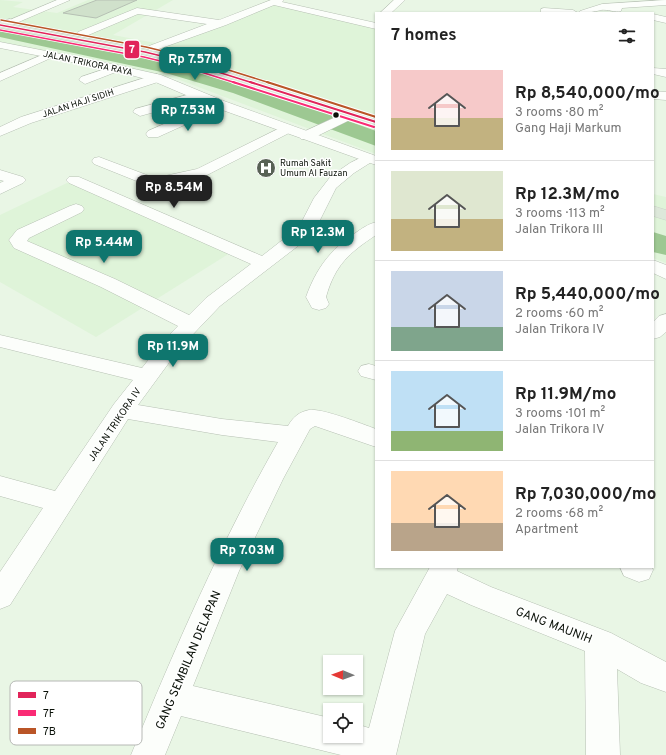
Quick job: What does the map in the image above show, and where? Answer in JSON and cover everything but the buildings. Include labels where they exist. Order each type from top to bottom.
[{"type":"highway","points":[[2,23],[82,34],[153,48],[348,116],[375,122]]},
{"type":"highway","points":[[2,23],[145,52],[180,57],[375,114]]},
{"type":"highway","points":[[654,200],[666,204]]},
{"type":"highway","points":[[654,211],[666,215]]},
{"type":"street","points":[[2,23],[65,0]]},
{"type":"street","points":[[386,12],[400,0]]},
{"type":"street","points":[[544,12],[548,0]]},
{"type":"street","points":[[153,48],[278,1],[375,24]]},
{"type":"street","points":[[586,12],[604,7],[666,2]]},
{"type":"street","points":[[150,13],[164,7]]},
{"type":"street","points":[[604,7],[629,12]]},
{"type":"street","points":[[82,34],[135,11],[222,23]]},
{"type":"street","points":[[654,17],[666,20]]},
{"type":"street","name":"JALAN TRIKORA RAYA","points":[[0,45],[117,68],[157,78],[198,96],[286,129],[312,133],[372,160]]},
{"type":"street","points":[[0,77],[49,55]]},
{"type":"street","points":[[85,80],[117,68]]},
{"type":"street","points":[[654,71],[666,73]]},
{"type":"street","name":"JALAN HAJI SIDIH","points":[[0,132],[26,120],[157,78]]},
{"type":"street","points":[[654,95],[666,96]]},
{"type":"street","points":[[140,112],[198,96]]},
{"type":"street","points":[[153,134],[219,104]]},
{"type":"street","points":[[312,133],[348,116]]},
{"type":"street","points":[[99,161],[149,181],[160,182],[202,172],[286,129]]},
{"type":"street","name":"JALAN TRIKORA IV","points":[[0,596],[122,410],[146,376],[190,324],[213,302],[307,230],[322,199],[333,183],[350,169],[372,160]]},
{"type":"street","points":[[0,175],[25,182],[0,189]]},
{"type":"street","points":[[74,180],[208,240],[264,263]]},
{"type":"street","points":[[76,209],[22,234],[18,240],[20,244],[108,283],[190,324]]},
{"type":"street","points":[[319,304],[316,297],[317,293],[332,259],[353,242],[375,228]]},
{"type":"street","points":[[654,266],[666,273]]},
{"type":"street","points":[[654,332],[666,320]]},
{"type":"street","points":[[0,341],[146,376]]},
{"type":"street","points":[[122,410],[293,436]]},
{"type":"street","name":"GANG SEMBILAN DELAPAN","points":[[148,755],[225,571],[301,423],[310,418],[375,438]]},
{"type":"street","points":[[0,486],[61,503]]},
{"type":"street","points":[[172,698],[263,718],[380,752],[410,630],[442,572]]},
{"type":"street","name":"GANG MAUNIH","points":[[442,572],[480,596],[600,643],[652,672],[666,677]]},
{"type":"street","points":[[600,643],[603,755]]},
{"type":"shaded area","points":[[0,0],[23,2],[13,7],[57,13],[88,0],[173,0],[113,35],[161,44],[277,1],[375,25],[375,154],[177,79],[65,54],[0,43]]},
{"type":"shaded area","points":[[69,182],[230,253],[96,337],[0,282],[0,215]]},
{"type":"shaded area","points":[[654,194],[666,197],[666,263],[654,258]]},
{"type":"waterway","points":[[0,32],[73,46],[94,53],[170,68],[240,89],[375,139]]},
{"type":"waterway","points":[[654,241],[666,246]]},
{"type":"transit line","name":"7B","points":[[1,20],[146,47],[187,57],[375,117]]},
{"type":"transit line","name":"7","points":[[0,25],[145,52],[186,62],[375,122]]},
{"type":"transit line","name":"7F","points":[[0,30],[144,57],[185,67],[374,127]]},
{"type":"place","name":"Rumah Sakit Umum Al Fauzan","points":[[266,168]]}]
